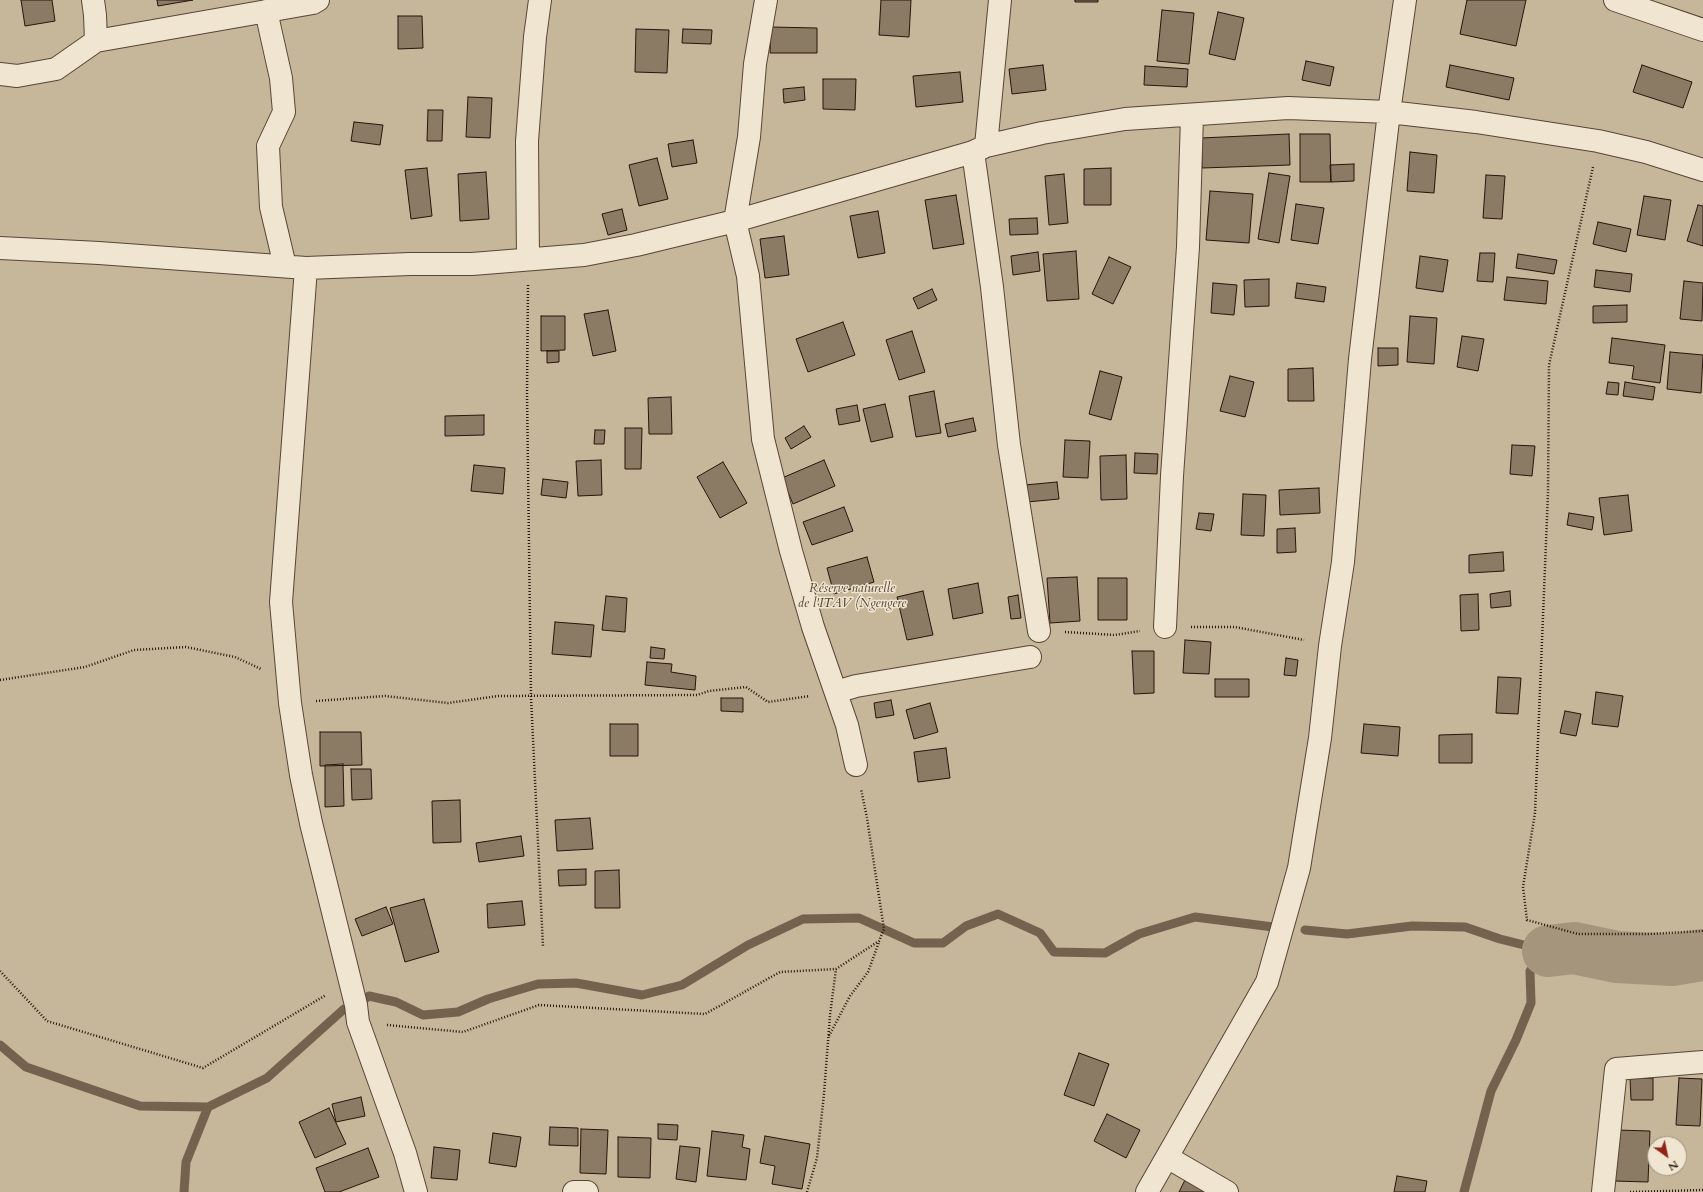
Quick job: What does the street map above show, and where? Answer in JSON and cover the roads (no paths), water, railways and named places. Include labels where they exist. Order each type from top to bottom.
[{"type":"street","points":[[93,0],[96,41]]},
{"type":"street","points":[[0,74],[17,76],[56,69],[96,41],[313,3],[318,0]]},
{"type":"street","points":[[528,259],[527,141],[535,37],[540,0]]},
{"type":"street","points":[[766,0],[755,64],[749,137],[735,221],[748,276],[763,439],[813,627],[847,725],[856,765]]},
{"type":"street","points":[[1000,0],[979,149],[1009,445],[1039,631]]},
{"type":"street","points":[[1147,1192],[1267,982],[1299,868],[1320,738],[1330,646],[1342,562],[1360,359],[1389,112],[1405,0]]},
{"type":"street","points":[[1616,0],[1703,30]]},
{"type":"street","points":[[266,11],[281,78],[284,112],[268,146],[270,207],[295,267],[281,602],[290,703],[301,775],[311,823],[356,1005],[358,1022],[405,1153],[416,1192]]},
{"type":"street","points":[[0,248],[99,253],[295,267],[472,264],[584,255],[636,245],[735,221],[979,149],[1042,133],[1125,119],[1192,116],[1288,108],[1389,112],[1476,122],[1598,141],[1646,152],[1703,170]]},
{"type":"street","points":[[1165,628],[1172,476],[1188,247],[1192,116]]},
{"type":"street","points":[[836,692],[856,686],[1030,657]]},
{"type":"street","points":[[1603,1192],[1616,1069],[1703,1062]]},
{"type":"street","points":[[1167,1157],[1227,1192]]},
{"type":"street","points":[[574,1192],[587,1192]]},
{"type":"waterway","points":[[0,1045],[26,1067],[140,1106],[208,1107],[267,1078],[344,1009],[356,1005],[369,996],[396,1002],[423,1015],[458,1012],[488,999],[538,984],[576,983],[642,995],[682,985],[748,945],[803,919],[859,918],[914,943],[943,943],[966,926],[998,914],[1040,933],[1054,952],[1105,953],[1139,934],[1195,917],[1281,928]]},
{"type":"waterway","points":[[1305,930],[1347,934],[1412,926],[1465,927],[1500,939],[1548,951],[1530,971],[1531,1003],[1516,1040],[1491,1091],[1464,1192]]},
{"type":"waterway","points":[[1548,951],[1574,948],[1617,957],[1672,960],[1703,955]]},
{"type":"waterway","points":[[184,1192],[186,1162],[208,1107]]},
{"type":"park label","name":"Réserve naturelle de l'ITAV (Ngengere","points":[[852,596]]}]
